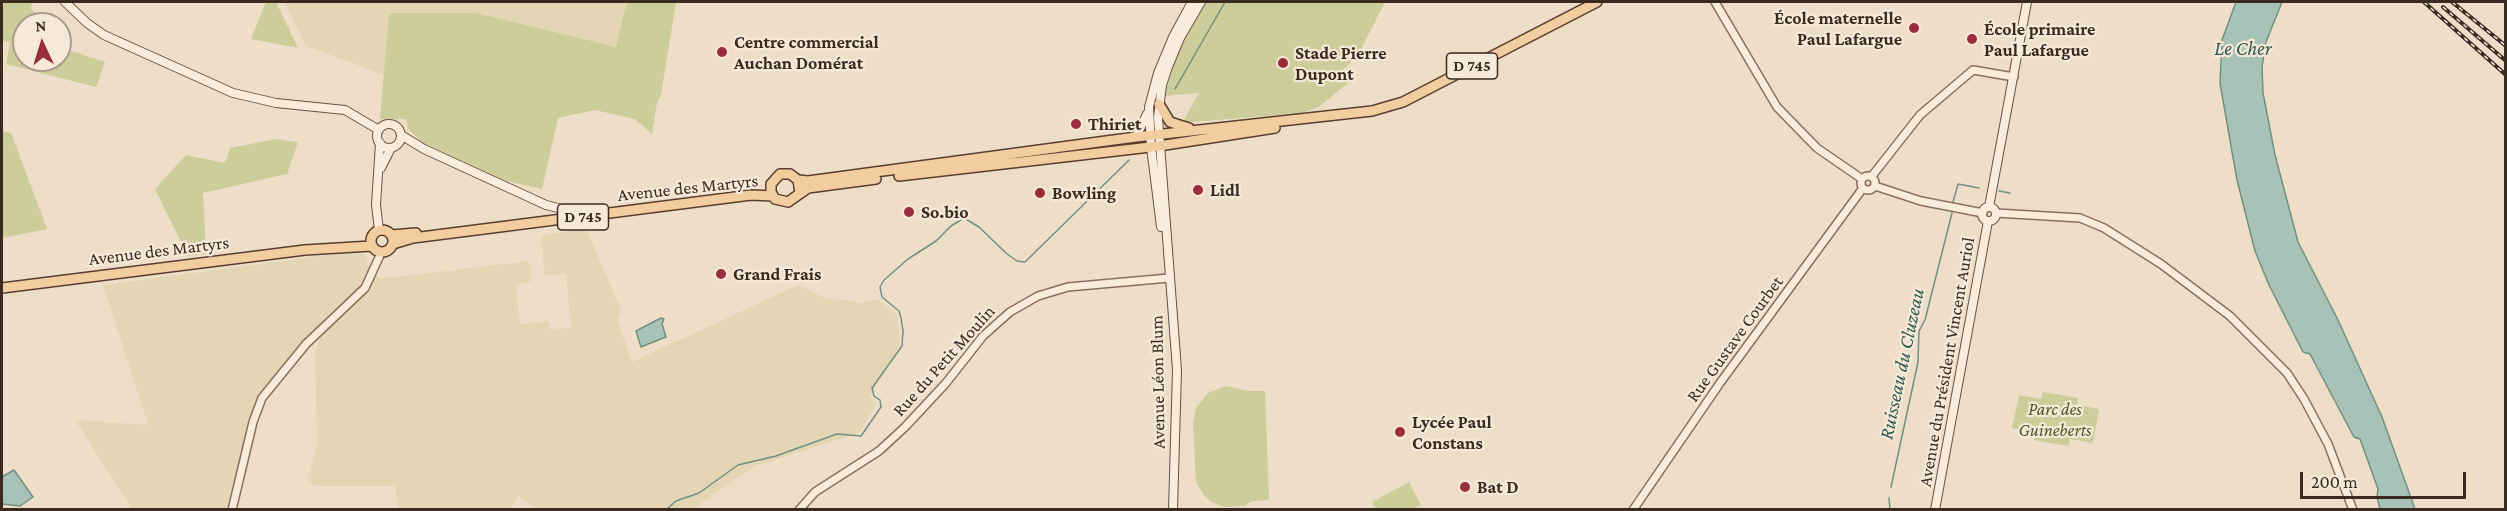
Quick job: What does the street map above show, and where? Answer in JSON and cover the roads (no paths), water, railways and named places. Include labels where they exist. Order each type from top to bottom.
[{"type":"main road","points":[[65,2],[87,23],[104,35],[233,93],[276,103],[345,110],[379,130]]},
{"type":"main road","points":[[1156,107],[1158,73],[1173,37],[1192,2]]},
{"type":"main road","points":[[1136,137],[1156,107],[1167,67],[1180,38],[1201,2]]},
{"type":"main road","name":"D 745","points":[[798,180],[808,182],[1136,137],[1372,111],[1403,102],[1596,2]]},
{"type":"main road","points":[[1989,211],[2028,2]]},
{"type":"main road","name":"D 745","points":[[1156,107],[1175,125],[1203,130]]},
{"type":"main road","name":"Avenue Léon Blum","points":[[1156,107],[1154,135],[1177,382],[1173,510]]},
{"type":"main road","name":"D 745","points":[[800,193],[816,187],[887,177],[1155,146],[1286,126],[1304,120]]},
{"type":"main road","points":[[379,230],[386,230],[392,239],[387,252],[381,253],[371,242],[379,230],[376,206],[380,172],[380,143],[377,136],[384,125],[394,125],[402,135],[424,149],[546,205],[578,213]]},
{"type":"main road","points":[[380,172],[391,148],[398,145],[402,135]]},
{"type":"main road","points":[[380,143],[391,148]]},
{"type":"main road","points":[[785,173],[793,175],[798,180],[800,193],[796,198],[788,202],[778,201],[773,196],[771,184],[776,177],[785,173]]},
{"type":"main road","name":"Avenue des Martyrs","points":[[392,239],[756,189],[771,184]]},
{"type":"main road","name":"Avenue des Martyrs","points":[[392,239],[716,199],[752,195],[773,196]]},
{"type":"main road","name":"Avenue du Président Vincent Auriol","points":[[1935,510],[1988,220],[1983,217],[1989,211]]},
{"type":"main road","name":"Avenue des Martyrs","points":[[2,288],[371,242]]},
{"type":"main road","name":"Avenue Léon Blum","points":[[1173,495],[1178,510]]},
{"type":"street","points":[[1715,2],[1777,107],[1817,148],[1862,179],[1863,189],[1870,190],[1875,186]]},
{"type":"street","points":[[1862,179],[1872,176],[1920,115],[1973,70],[2014,77]]},
{"type":"street","points":[[1872,176],[1875,179],[1875,186]]},
{"type":"street","points":[[1875,186],[1921,201],[1989,211],[2080,218],[2104,228],[2161,264],[2230,316],[2287,374],[2304,399],[2330,447],[2353,510]]},
{"type":"street","name":"Rue Gustave Courbet","points":[[1633,510],[1720,383],[1863,189]]},
{"type":"street","points":[[232,510],[253,423],[262,398],[279,374],[306,344],[365,288],[373,275],[381,253]]},
{"type":"street","name":"Rue du Petit Moulin","points":[[799,510],[816,492],[879,451],[905,427],[946,383],[983,336],[1010,312],[1038,296],[1068,287],[1169,278]]},
{"type":"water","name":"Le Cher","points":[[2236,2],[2282,2],[2266,42],[2262,67],[2263,93],[2275,155],[2298,242],[2338,320],[2382,417],[2415,509],[2380,509],[2378,489],[2360,439],[2354,437],[2310,354],[2303,352],[2269,285],[2255,251],[2237,180],[2220,83],[2222,40]]},
{"type":"water","points":[[661,318],[664,319],[662,324],[666,337],[641,347],[636,331]]},
{"type":"water","points":[[14,470],[33,497],[20,506],[2,504],[2,477]]},
{"type":"waterway","points":[[1175,89],[1225,2]]},
{"type":"waterway","points":[[666,510],[676,501],[699,493],[738,465],[776,456],[837,434],[861,436],[881,407],[880,400],[874,396],[872,388],[902,346],[901,318],[899,311],[882,297],[880,287],[884,280],[908,259],[936,241],[951,226],[964,218],[979,227],[1007,254],[1017,261],[1025,262],[1129,160]]},
{"type":"waterway","name":"Ruisseau du Cluzeau","points":[[1953,202],[1958,184],[1979,188]]},
{"type":"waterway","name":"Ruisseau du Cluzeau","points":[[1999,191],[2010,193]]},
{"type":"waterway","name":"Ruisseau du Cluzeau","points":[[1891,487],[1918,362],[1919,331],[1925,320],[1952,213]]},
{"type":"waterway","name":"Ruisseau du Cluzeau","points":[[1889,498],[1890,510]]},
{"type":"railway","points":[[2424,2],[2506,75]]},
{"type":"railway","points":[[2452,2],[2506,46]]},
{"type":"railway","points":[[2443,7],[2506,61]]},
{"type":"place","name":"École maternelle Paul Lafargue","points":[[1914,28]]},
{"type":"place","name":"École primaire Paul Lafargue","points":[[1972,39]]},
{"type":"place","name":"Centre commercial Auchan Domérat","points":[[722,52]]},
{"type":"place","name":"Stade Pierre Dupont","points":[[1283,63]]},
{"type":"place","name":"Thiriet","points":[[1076,124]]},
{"type":"place","name":"Lidl","points":[[1198,190]]},
{"type":"place","name":"Bowling","points":[[1040,193]]},
{"type":"place","name":"So.bio","points":[[909,212]]},
{"type":"place","name":"Grand Frais","points":[[721,274]]},
{"type":"place","name":"Lycée Paul Constans","points":[[1400,432]]},
{"type":"place","name":"Bat D","points":[[1465,487]]},
{"type":"park label","name":"Parc des Guineberts","points":[[2055,419]]}]
